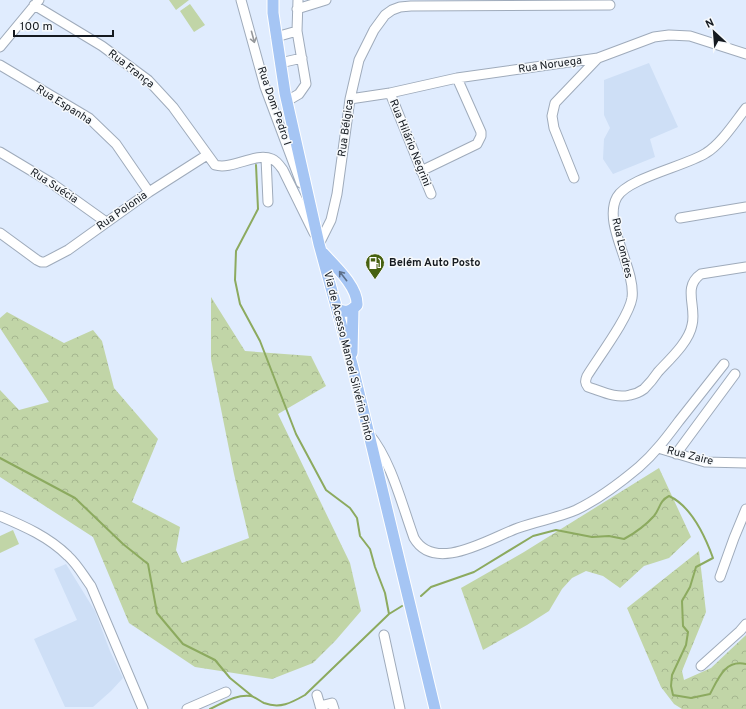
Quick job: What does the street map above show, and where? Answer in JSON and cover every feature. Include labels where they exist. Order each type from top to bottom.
[{"type":"main road","name":"Via de Acesso Manoel Silvério Pinto","points":[[273,0],[276,37],[287,100],[320,248],[351,362],[435,709]]},
{"type":"main road","points":[[320,248],[337,268],[358,299],[358,305],[349,311],[343,312],[336,309]]},
{"type":"main road","points":[[351,362],[353,309]]},
{"type":"street","name":"Rua Dom Pedro I","points":[[241,0],[265,87],[312,210]]},
{"type":"street","points":[[287,100],[299,94],[306,84],[297,31],[297,4],[326,0]]},
{"type":"street","points":[[0,46],[37,3]]},
{"type":"street","name":"Rua França","points":[[37,3],[102,46],[148,80],[169,103],[207,155]]},
{"type":"street","name":"Rua Bélgica","points":[[320,248],[331,220],[338,194],[350,99],[359,60],[374,30],[385,15],[400,7],[411,6],[610,5]]},
{"type":"street","points":[[276,37],[297,31]]},
{"type":"street","name":"Rua Noruega","points":[[350,99],[457,78],[598,58],[654,37],[669,35],[690,36],[746,54]]},
{"type":"street","points":[[280,63],[302,58]]},
{"type":"street","points":[[574,178],[554,128],[552,111],[555,104],[598,58]]},
{"type":"street","name":"Rua Espanha","points":[[0,65],[88,118],[116,144],[149,192]]},
{"type":"street","points":[[421,171],[470,148],[477,144],[480,140],[481,132],[457,78]]},
{"type":"street","name":"Rua Hilário Negrini","points":[[390,92],[431,194]]},
{"type":"street","name":"Rua Londres","points":[[746,108],[716,145],[708,152],[699,158],[666,169],[633,184],[623,190],[617,197],[614,209],[616,232],[627,267],[632,291],[632,299],[624,317],[587,376],[585,381],[588,387],[611,395],[629,396],[644,388],[678,350],[687,337],[693,324],[690,291],[691,284],[696,277],[701,274],[746,267]]},
{"type":"street","name":"Rua Suécia","points":[[0,152],[50,182],[106,222]]},
{"type":"street","points":[[207,155],[215,165],[220,166],[266,158],[268,202]]},
{"type":"street","name":"Rua Polonia","points":[[0,233],[37,260],[41,262],[50,260],[68,250],[149,192],[207,155]]},
{"type":"street","name":"Rua Dom Pedro I","points":[[266,158],[274,160],[283,170],[320,248]]},
{"type":"street","points":[[680,218],[746,207]]},
{"type":"street","points":[[368,433],[376,442],[386,461],[414,538],[422,549],[428,552],[447,554],[465,550],[517,528],[577,509],[605,493],[640,466],[658,448],[724,364]]},
{"type":"street","points":[[676,454],[735,374]]},
{"type":"street","name":"Rua Zaire","points":[[658,448],[705,462],[746,464]]},
{"type":"street","points":[[720,577],[746,509]]},
{"type":"street","points":[[0,516],[21,525],[55,544],[78,568],[90,586],[143,709]]},
{"type":"street","points":[[701,666],[746,624]]},
{"type":"street","points":[[384,635],[400,709]]},
{"type":"street","points":[[187,709],[226,692]]},
{"type":"street","points":[[317,695],[321,707],[332,703],[334,709]]},
{"type":"shaded area","points":[[649,63],[678,127],[650,139],[655,157],[613,174],[603,159],[604,139],[610,128],[604,115],[604,80]]},
{"type":"shaded area","points":[[66,564],[95,611],[110,651],[123,678],[93,707],[65,707],[34,639],[77,620],[54,569]]},
{"type":"green space","points":[[169,0],[189,0],[176,10]]},
{"type":"green space","points":[[190,4],[205,25],[194,32],[180,11]]},
{"type":"green space","points":[[211,297],[245,351],[311,356],[326,386],[278,414],[350,563],[361,611],[336,640],[313,663],[272,679],[195,667],[129,623],[93,537],[0,477],[0,390],[19,410],[49,402],[0,328],[0,318],[7,312],[64,343],[93,330],[102,341],[114,388],[158,439],[132,502],[180,527],[176,550],[182,563],[249,538],[234,474],[211,359]]},
{"type":"green space","points":[[659,468],[691,537],[669,558],[644,566],[620,588],[603,576],[586,571],[572,578],[562,589],[549,611],[483,650],[461,588],[524,552]]},
{"type":"green space","points":[[13,530],[19,544],[0,553],[0,536]]},
{"type":"green space","points":[[699,551],[706,612],[682,671],[684,680],[711,668],[746,635],[746,709],[682,709],[674,704],[661,687],[627,608]]},
{"type":"waterway","points":[[256,165],[258,209],[236,251],[235,280],[240,304],[260,341],[296,434],[326,490],[350,508],[357,518],[360,536],[370,549],[385,593],[389,614]]},
{"type":"waterway","points":[[0,458],[75,498],[123,544],[148,564],[157,613],[183,644],[215,660],[230,678],[252,696]]},
{"type":"waterway","points":[[421,596],[431,587],[474,572],[533,536],[556,530],[592,537],[609,536],[624,539],[651,520],[663,500],[669,496],[684,507],[696,522],[706,540],[713,558],[696,567],[690,587],[682,601],[683,626],[688,632],[686,645],[672,675],[671,686],[673,695],[691,698],[710,694],[719,677],[727,667],[739,663],[746,664]]},
{"type":"waterway","points":[[210,709],[240,696],[251,696],[270,705],[290,703],[300,698],[305,695],[389,614],[402,606]]},
{"type":"place","name":"Belém Auto Posto","points":[[375,280]]}]
